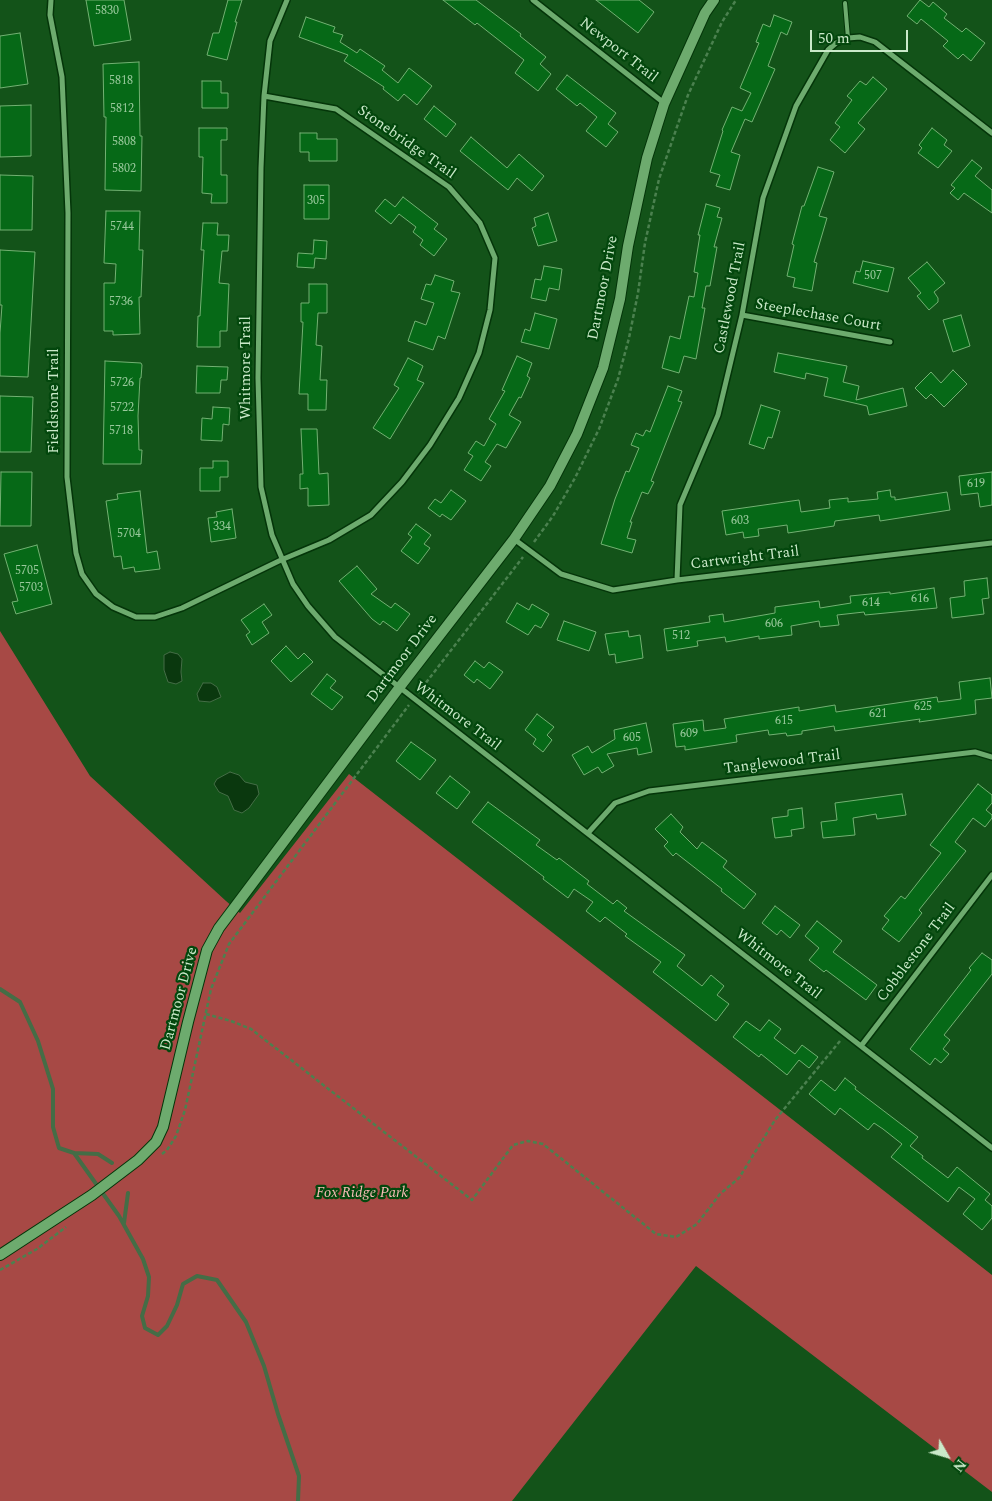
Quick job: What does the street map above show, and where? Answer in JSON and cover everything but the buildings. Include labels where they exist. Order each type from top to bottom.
[{"type":"street","name":"Fieldstone Trail","points":[[51,0],[50,15],[62,77],[68,212],[67,477],[76,553],[82,574],[96,594],[113,607],[136,617],[155,617],[182,608],[282,560]]},
{"type":"street","name":"Whitmore Trail","points":[[287,0],[270,41],[264,96],[258,378],[261,487],[272,535],[293,584],[335,637],[992,1148]]},
{"type":"street","name":"Newport Trail","points":[[533,0],[664,104]]},
{"type":"street","name":"Dartmoor Drive","points":[[0,1255],[92,1195],[138,1160],[156,1142],[164,1127],[207,950],[218,928],[514,539],[550,486],[577,434],[603,368],[620,300],[628,246],[648,158],[664,104],[706,13],[714,0]]},
{"type":"street","points":[[848,38],[860,37],[875,42],[992,134]]},
{"type":"street","name":"Castlewood Trail","points":[[677,580],[680,505],[718,415],[742,314],[763,198],[796,106],[828,50],[836,43],[848,38]]},
{"type":"street","name":"Stonebridge Trail","points":[[264,96],[336,109],[449,187],[480,223],[495,258],[490,310],[479,353],[459,398],[430,445],[402,482],[371,515],[329,540],[282,560]]},
{"type":"street","name":"Steeplechase Court","points":[[742,314],[890,342]]},
{"type":"street","name":"Cartwright Trail","points":[[514,539],[560,574],[613,590],[677,580],[992,543]]},
{"type":"street","name":"Tanglewood Trail","points":[[588,833],[615,803],[649,791],[975,752],[992,757]]},
{"type":"street","name":"Cobblestone Trail","points":[[861,1046],[992,876]]},
{"type":"lane","points":[[845,3],[848,38]]},
{"type":"path","points":[[191,1010],[231,1021],[251,1029],[472,1200],[513,1145],[528,1141],[542,1144],[656,1234],[676,1237],[697,1224],[720,1194],[740,1178],[775,1120],[846,1034]]},
{"type":"path","points":[[0,1270],[37,1249],[67,1226]]},
{"type":"green space","name":"Fox Ridge Park","points":[[0,631],[90,776],[240,913],[349,774],[992,1275],[992,1492],[696,1266],[512,1501],[0,1501]]},
{"type":"shaded area","points":[[170,652],[178,654],[182,659],[182,681],[176,684],[168,682],[164,670],[164,655]]},
{"type":"shaded area","points":[[203,683],[211,683],[217,687],[221,697],[210,702],[199,701],[197,694]]},
{"type":"shaded area","points":[[230,772],[239,775],[245,782],[257,785],[259,794],[249,808],[242,813],[234,810],[228,796],[219,792],[214,784],[217,779]]},
{"type":"waterway","points":[[0,989],[20,1002],[38,1041],[53,1089],[53,1127],[59,1148],[74,1153],[119,1216],[143,1259],[149,1277],[148,1296],[142,1316],[145,1328],[158,1335],[167,1326],[177,1305],[183,1284],[197,1276],[217,1280],[246,1322],[264,1366],[299,1476],[298,1501]]},
{"type":"waterway","points":[[74,1153],[98,1154],[112,1163]]},
{"type":"waterway","points":[[124,1223],[128,1193]]}]
